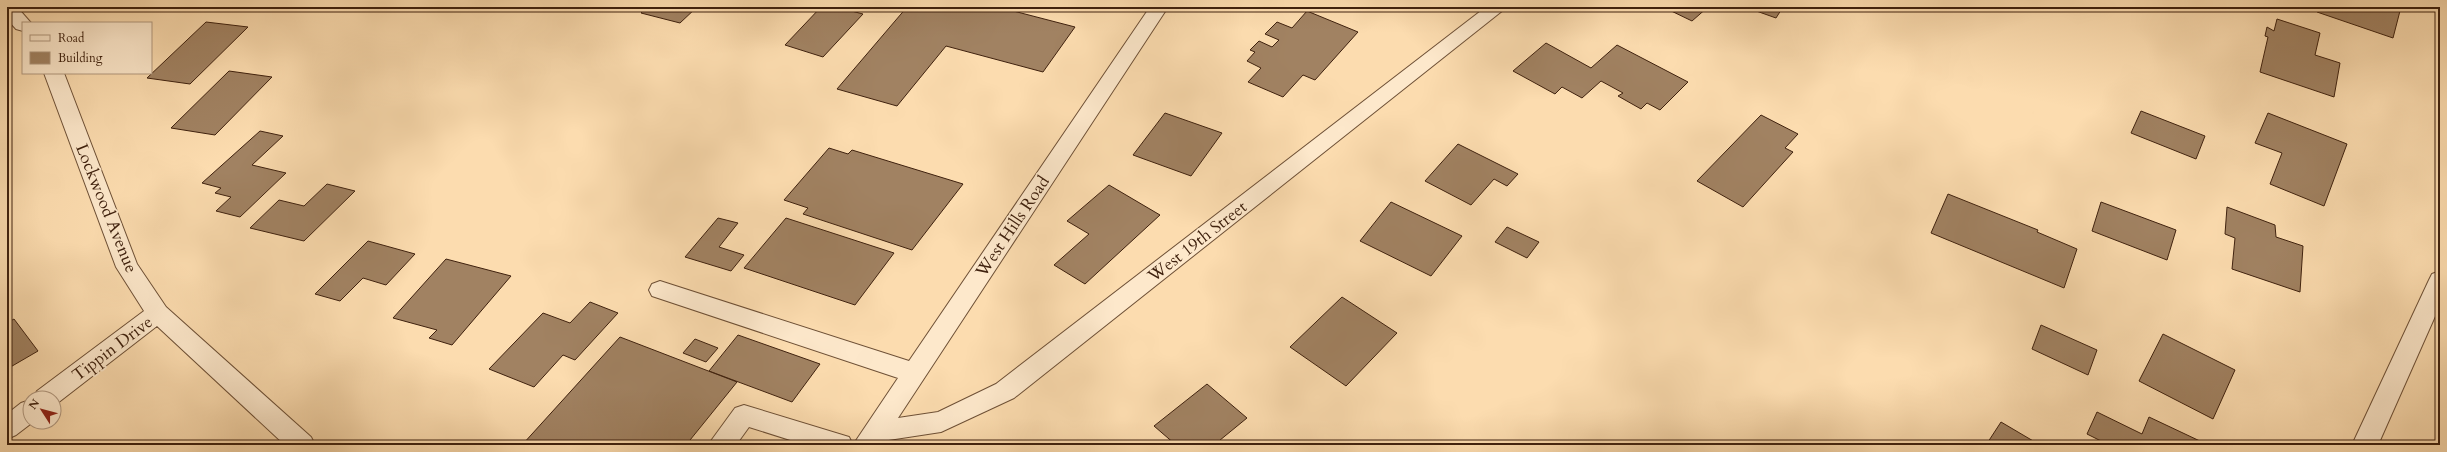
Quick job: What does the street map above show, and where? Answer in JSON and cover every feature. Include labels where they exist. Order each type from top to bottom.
[{"type":"street","points":[[7,7],[22,24]]},
{"type":"street","name":"West Hills Road","points":[[871,438],[1158,7]]},
{"type":"street","name":"West 19th Street","points":[[871,438],[941,422],[1005,391],[1498,7]]},
{"type":"street","name":"Lockwood Avenue","points":[[54,74],[127,267],[158,313],[302,445]]},
{"type":"street","points":[[2365,445],[2440,280]]},
{"type":"street","points":[[660,290],[914,373]]},
{"type":"street","name":"Tippin Drive","points":[[57,390],[158,313]]},
{"type":"street","points":[[721,445],[744,415],[840,445]]},
{"type":"street","points":[[7,428],[22,416]]},
{"type":"building","points":[[647,7],[697,7],[680,23],[641,13]]},
{"type":"building","points":[[821,7],[836,7],[863,14],[823,57],[785,45]]},
{"type":"building","points":[[907,7],[998,7],[1075,27],[1043,72],[946,46],[897,106],[837,89]]},
{"type":"building","points":[[1663,7],[1708,7],[1692,21]]},
{"type":"building","points":[[1745,7],[1783,7],[1776,18]]},
{"type":"building","points":[[2319,7],[2401,7],[2393,38],[2317,12]]},
{"type":"building","points":[[1307,11],[1358,32],[1315,80],[1303,75],[1283,97],[1248,82],[1261,68],[1247,61],[1255,52],[1250,50],[1259,41],[1272,47],[1279,40],[1265,34],[1277,22],[1292,28]]},
{"type":"building","points":[[2277,19],[2320,33],[2315,55],[2340,63],[2334,97],[2260,72],[2268,37],[2265,36],[2267,27],[2274,31]]},
{"type":"building","points":[[206,22],[248,27],[190,84],[147,78]]},
{"type":"building","points":[[1546,43],[1591,68],[1617,45],[1688,82],[1660,110],[1647,103],[1641,109],[1618,96],[1623,93],[1601,81],[1582,98],[1562,87],[1555,94],[1513,71]]},
{"type":"building","points":[[229,71],[272,77],[215,135],[171,128]]},
{"type":"building","points":[[2141,111],[2205,136],[2196,159],[2131,133]]},
{"type":"building","points":[[1165,113],[1222,133],[1191,176],[1133,155]]},
{"type":"building","points":[[2268,113],[2347,144],[2324,206],[2270,184],[2282,153],[2255,143]]},
{"type":"building","points":[[1761,115],[1798,134],[1785,148],[1793,152],[1743,207],[1697,181]]},
{"type":"building","points":[[260,131],[283,136],[252,165],[286,173],[240,217],[216,211],[231,197],[215,193],[221,188],[202,183]]},
{"type":"building","points":[[1458,144],[1518,174],[1507,186],[1494,179],[1471,205],[1425,181]]},
{"type":"building","points":[[829,148],[848,154],[852,150],[963,184],[912,250],[803,214],[808,208],[784,200]]},
{"type":"building","points":[[327,184],[355,191],[304,241],[250,228],[279,200],[304,206]]},
{"type":"building","points":[[1109,185],[1160,215],[1085,284],[1054,265],[1089,234],[1067,221]]},
{"type":"building","points":[[1948,194],[2038,230],[2037,232],[2077,249],[2064,288],[1931,233]]},
{"type":"building","points":[[1391,202],[1462,236],[1431,276],[1360,241]]},
{"type":"building","points":[[2101,202],[2176,230],[2167,260],[2092,231]]},
{"type":"building","points":[[2227,207],[2275,225],[2276,237],[2303,246],[2300,292],[2232,269],[2235,238],[2225,234]]},
{"type":"building","points":[[718,218],[738,223],[719,247],[744,255],[731,271],[685,257]]},
{"type":"building","points":[[786,218],[894,253],[855,305],[744,268]]},
{"type":"building","points":[[1507,227],[1539,242],[1527,258],[1495,242]]},
{"type":"building","points":[[368,241],[415,254],[386,285],[363,278],[340,301],[315,294]]},
{"type":"building","points":[[446,259],[511,276],[452,345],[429,338],[437,330],[393,318]]},
{"type":"building","points":[[1342,297],[1397,333],[1346,386],[1290,347]]},
{"type":"building","points":[[590,302],[618,313],[575,360],[563,355],[534,387],[489,369],[543,313],[570,323]]},
{"type":"building","points":[[14,319],[38,351],[7,369],[7,323]]},
{"type":"building","points":[[2041,325],[2097,350],[2088,375],[2032,349]]},
{"type":"building","points":[[2163,334],[2235,370],[2213,419],[2139,381]]},
{"type":"building","points":[[738,335],[820,364],[792,402],[709,371]]},
{"type":"building","points":[[620,337],[737,382],[686,445],[522,445]]},
{"type":"building","points":[[695,339],[718,348],[706,362],[683,353]]},
{"type":"building","points":[[1207,384],[1247,418],[1214,445],[1176,445],[1154,426]]},
{"type":"building","points":[[2097,412],[2142,434],[2149,417],[2202,442],[2202,445],[2109,445],[2087,434]]},
{"type":"building","points":[[2001,422],[2040,445],[1986,445]]}]
